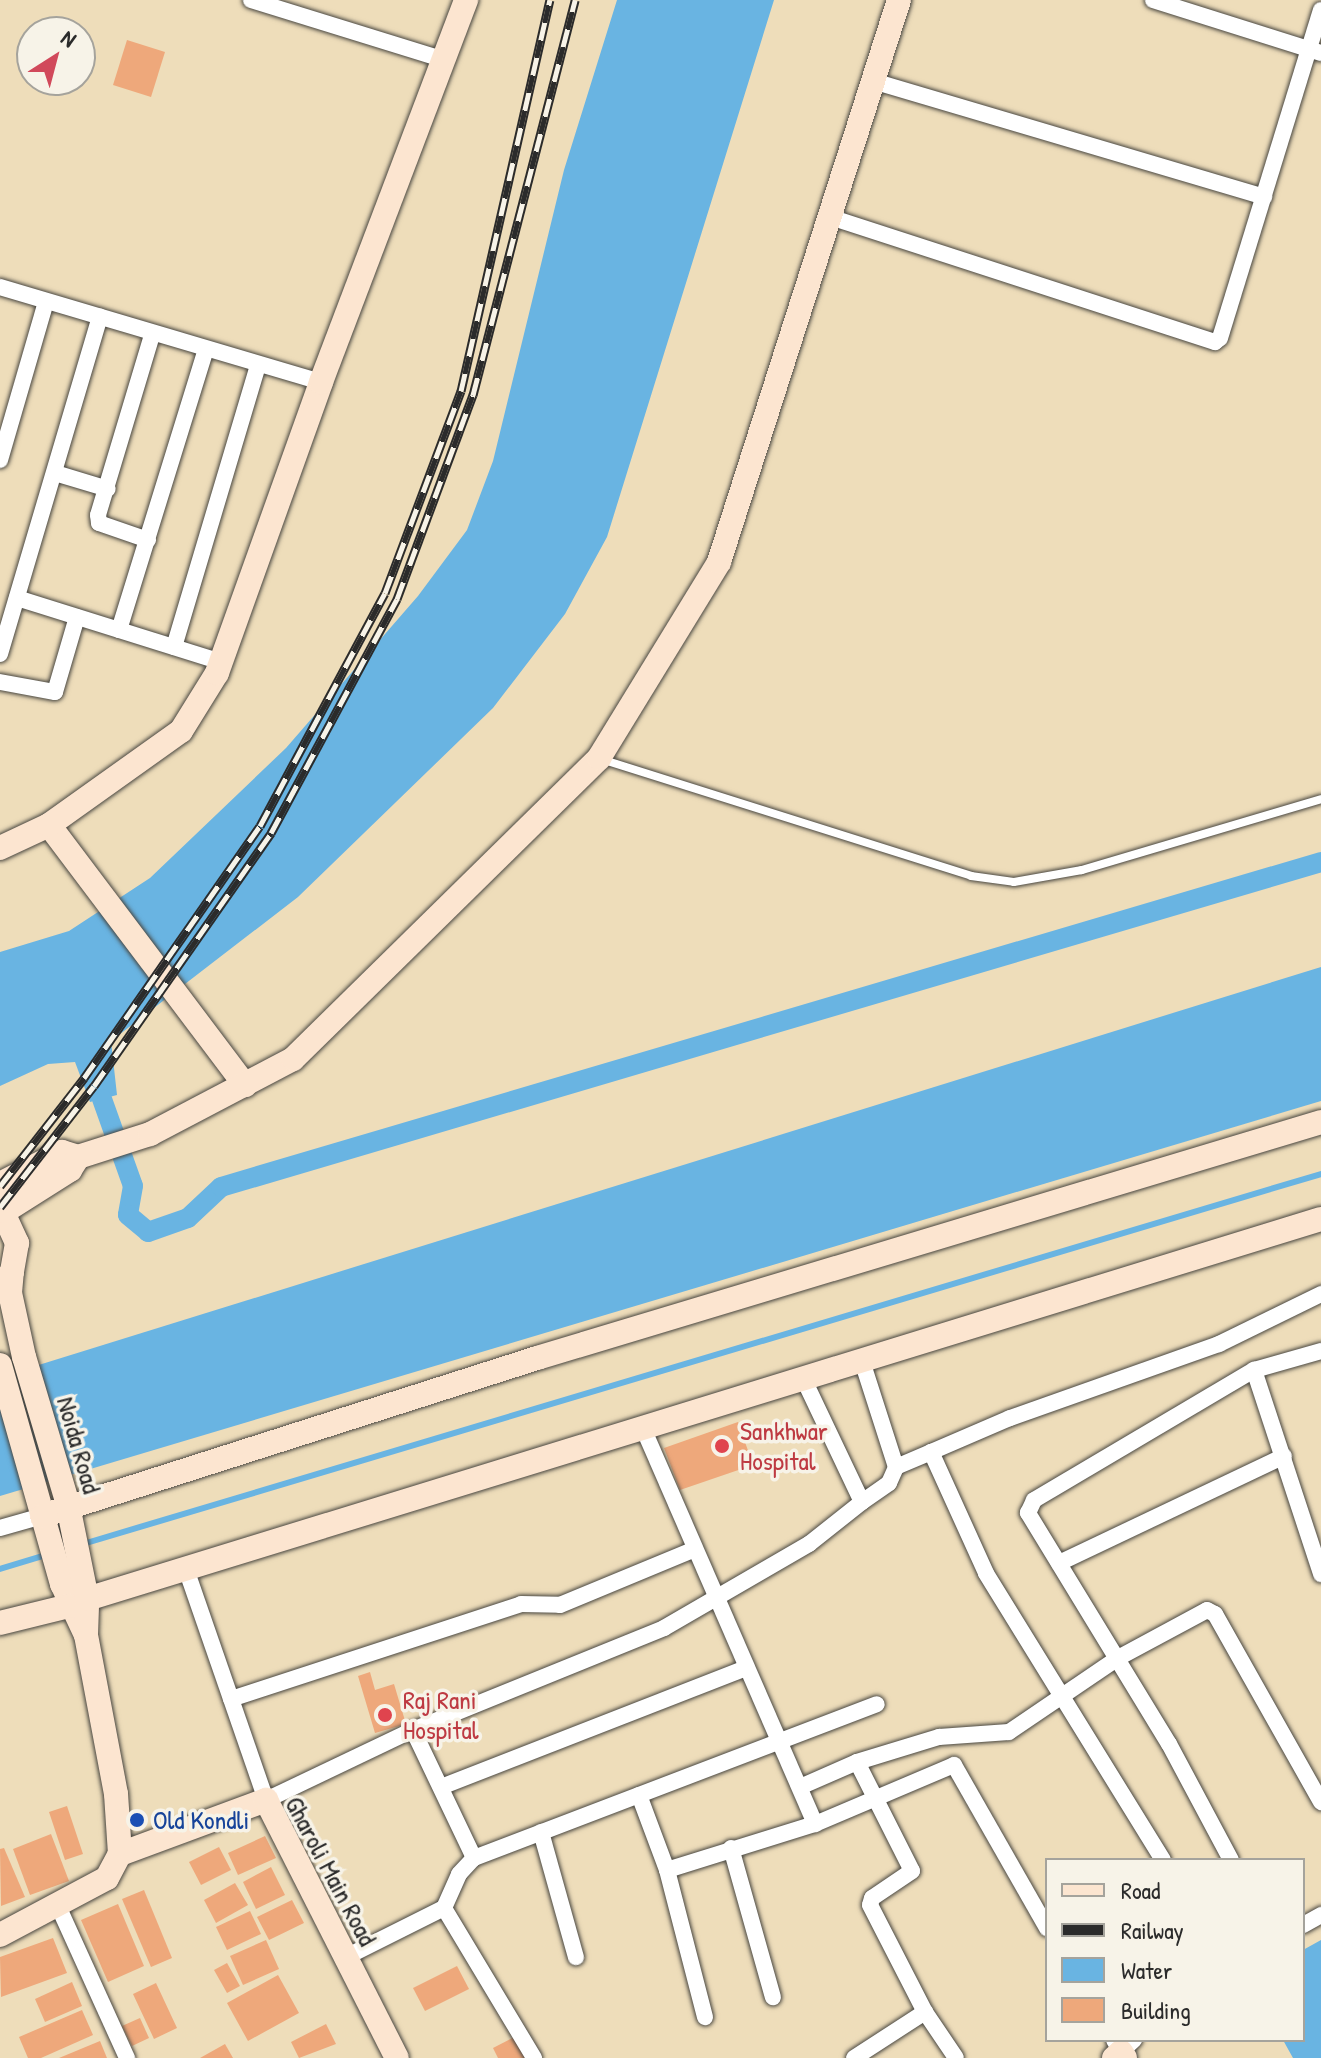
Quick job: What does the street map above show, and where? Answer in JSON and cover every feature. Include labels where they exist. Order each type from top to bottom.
[{"type":"street","points":[[251,0],[445,60]]},
{"type":"street","points":[[0,848],[49,825],[181,731],[221,662],[321,382],[466,0]]},
{"type":"street","points":[[2,1208],[70,1170],[78,1157],[103,1146],[150,1134],[293,1059],[599,758],[719,562],[899,0]]},
{"type":"street","points":[[1153,0],[1315,51]]},
{"type":"street","points":[[830,217],[1215,342],[1220,338],[1264,197],[1315,51],[1321,10]]},
{"type":"street","points":[[873,81],[1264,197]]},
{"type":"street","points":[[0,287],[152,335],[321,382]]},
{"type":"street","points":[[0,460],[46,302]]},
{"type":"street","points":[[0,654],[100,317]]},
{"type":"street","points":[[148,540],[99,523],[152,335]]},
{"type":"street","points":[[119,630],[206,349]]},
{"type":"street","points":[[174,647],[258,366]]},
{"type":"street","points":[[55,473],[108,489]]},
{"type":"street","points":[[17,598],[221,662]]},
{"type":"street","points":[[0,682],[55,692],[77,617]]},
{"type":"street","points":[[49,825],[245,1085]]},
{"type":"street","points":[[0,1528],[40,1510],[68,1505],[537,1358],[1321,1122]]},
{"type":"street","points":[[0,1184],[62,1152],[78,1157]]},
{"type":"street","name":"Noida Road","points":[[2,1208],[17,1243],[6,1277],[24,1357],[74,1535],[75,1591],[116,1794],[120,1854]]},
{"type":"street","points":[[0,1623],[75,1591],[186,1569],[1321,1219]]},
{"type":"street","points":[[896,1467],[1010,1418],[1219,1344],[1321,1294]]},
{"type":"street","points":[[1230,1858],[1118,1658],[1028,1513],[1034,1500],[1254,1370],[1321,1351]]},
{"type":"street","points":[[186,1569],[266,1800],[413,1730],[664,1628],[809,1544],[889,1483],[896,1467],[862,1361]]},
{"type":"street","name":"Noida Road","points":[[0,1365],[48,1540],[75,1591]]},
{"type":"street","points":[[1254,1370],[1321,1574]]},
{"type":"street","points":[[804,1380],[862,1502]]},
{"type":"street","points":[[643,1428],[693,1550],[781,1741],[815,1824]]},
{"type":"street","points":[[931,1452],[986,1573],[1061,1701],[1162,1858]]},
{"type":"street","points":[[1059,1563],[1284,1456]]},
{"type":"street","points":[[231,1699],[521,1604],[560,1605],[693,1550]]},
{"type":"street","points":[[800,1787],[857,1762],[939,1737],[1009,1732],[1061,1701],[1118,1658],[1211,1611],[1321,1802]]},
{"type":"street","points":[[441,1787],[746,1668]]},
{"type":"street","points":[[346,1957],[444,1908],[459,1874],[474,1858],[877,1704]]},
{"type":"street","points":[[413,1730],[474,1858]]},
{"type":"street","points":[[857,1762],[912,1871],[872,1898],[870,1905],[925,2012],[956,2058]]},
{"type":"street","points":[[667,1870],[815,1824],[949,1765],[958,1766],[1045,1924]]},
{"type":"street","points":[[639,1795],[667,1870],[705,2017]]},
{"type":"street","name":"Gharoli Main Road","points":[[120,1854],[266,1800],[397,2058]]},
{"type":"street","points":[[541,1832],[576,1957]]},
{"type":"street","points":[[731,1848],[773,1997]]},
{"type":"street","points":[[0,1935],[59,1908],[107,1878],[120,1854]]},
{"type":"street","points":[[59,1908],[127,2058]]},
{"type":"street","points":[[444,1908],[534,2058]]},
{"type":"street","points":[[854,2058],[925,2012]]},
{"type":"lane","points":[[599,758],[971,876],[1014,882],[1082,870],[1321,799]]},
{"type":"water","points":[[617,0],[774,0],[607,537],[565,614],[493,708],[298,897],[111,1041],[117,1095],[90,1102],[75,1062],[48,1064],[0,1086],[0,952],[69,931],[150,878],[286,748],[418,596],[467,530],[493,461],[564,170]]},
{"type":"water","points":[[1321,967],[1321,1101],[0,1496],[0,1377]]},
{"type":"water","points":[[1321,1940],[1321,2058],[1293,2058],[1284,2042],[1305,2042],[1305,1949]]},
{"type":"building","points":[[127,40],[165,52],[151,97],[113,85]]},
{"type":"building","points":[[738,1422],[753,1465],[680,1490],[664,1448]]},
{"type":"building","points":[[370,1672],[375,1690],[394,1684],[406,1724],[375,1733],[358,1676]]},
{"type":"building","points":[[67,1806],[83,1854],[65,1860],[49,1812]]},
{"type":"building","points":[[51,1834],[69,1881],[30,1895],[13,1849]]},
{"type":"building","points":[[265,1836],[276,1858],[238,1875],[228,1853]]},
{"type":"building","points":[[219,1847],[231,1870],[201,1885],[189,1862]]},
{"type":"building","points":[[4,1848],[25,1897],[1,1906],[0,1849]]},
{"type":"building","points":[[271,1867],[285,1895],[256,1909],[243,1882]]},
{"type":"building","points":[[235,1883],[248,1905],[216,1923],[204,1900]]},
{"type":"building","points":[[144,1890],[172,1958],[151,1967],[122,1899]]},
{"type":"building","points":[[292,1900],[304,1923],[269,1940],[257,1917]]},
{"type":"building","points":[[118,1904],[144,1966],[108,1982],[81,1920]]},
{"type":"building","points":[[250,1911],[261,1934],[227,1950],[216,1927]]},
{"type":"building","points":[[53,1938],[67,1973],[1,1997],[0,1957]]},
{"type":"building","points":[[266,1940],[279,1969],[243,1985],[230,1956]]},
{"type":"building","points":[[227,1963],[240,1986],[227,1993],[214,1970]]},
{"type":"building","points":[[457,1966],[469,1989],[425,2011],[413,1988]]},
{"type":"building","points":[[278,1975],[299,2013],[248,2041],[227,2003]]},
{"type":"building","points":[[72,1982],[82,2006],[45,2022],[35,1999]]},
{"type":"building","points":[[156,1983],[177,2028],[154,2039],[133,1994]]},
{"type":"building","points":[[82,2010],[93,2035],[41,2058],[28,2058],[19,2037]]},
{"type":"building","points":[[140,2018],[149,2038],[132,2046],[122,2026]]},
{"type":"building","points":[[326,2024],[336,2044],[299,2058],[291,2042]]},
{"type":"building","points":[[518,2035],[531,2058],[498,2058],[493,2048]]},
{"type":"building","points":[[100,2041],[107,2058],[59,2058]]},
{"type":"building","points":[[225,2044],[233,2058],[200,2058]]},
{"type":"waterway","points":[[102,1099],[133,1186],[128,1215],[148,1232],[188,1218],[221,1187],[1321,862]]},
{"type":"waterway","points":[[83,1544],[1321,1174]]},
{"type":"waterway","points":[[0,1569],[49,1554]]},
{"type":"railway","points":[[0,1186],[84,1078],[260,826],[385,593],[461,391],[550,0]]},
{"type":"railway","points":[[0,1207],[94,1086],[271,833],[397,599],[473,395],[575,0]]},
{"type":"place","name":"Sankhwar Hospital","points":[[722,1446]]},
{"type":"place","name":"Raj Rani Hospital","points":[[385,1715]]},
{"type":"place","name":"Old Kondli","points":[[137,1820]]}]
